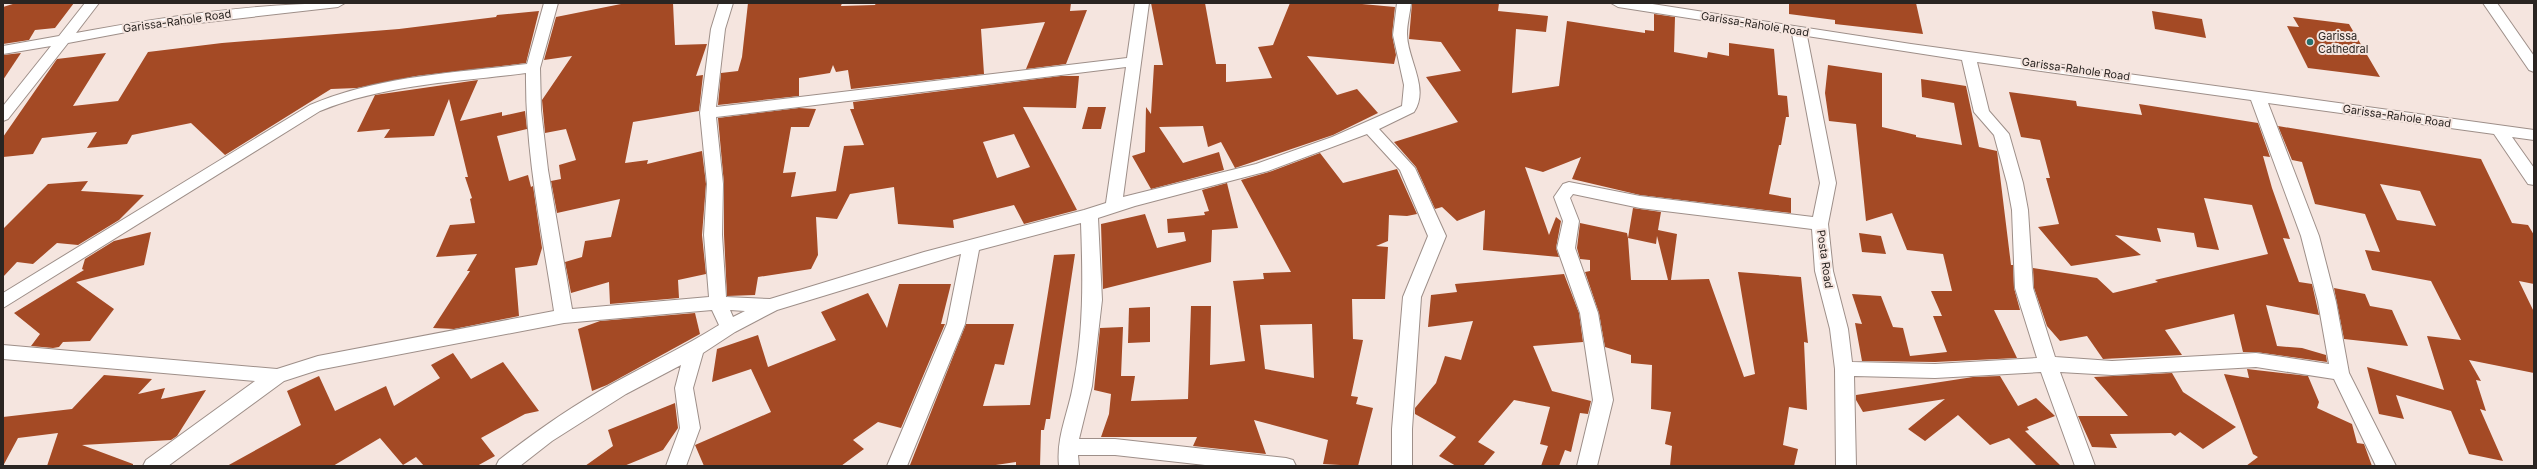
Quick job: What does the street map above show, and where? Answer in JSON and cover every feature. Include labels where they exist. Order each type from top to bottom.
[{"type":"street","points":[[3,116],[92,3]]},
{"type":"street","name":"Garissa-Rahole Road","points":[[3,50],[152,24],[338,3]]},
{"type":"street","points":[[551,3],[533,68],[533,110],[540,170],[564,316]]},
{"type":"street","points":[[726,3],[718,29],[708,113],[715,184],[713,235],[718,303],[729,326]]},
{"type":"street","points":[[1114,205],[1142,3]]},
{"type":"street","points":[[506,466],[545,435],[619,389],[695,349],[729,326],[771,305],[856,278],[1089,215],[1114,205],[1214,182],[1370,128],[1409,109],[1412,85],[1400,35],[1404,3]]},
{"type":"street","name":"Garissa-Rahole Road","points":[[1618,3],[1664,6],[1799,31],[2534,135]]},
{"type":"street","points":[[2490,3],[2534,67]]},
{"type":"street","name":"Posta Road","points":[[1799,31],[1828,183],[1820,224],[1824,271],[1838,329],[1844,369],[1846,466]]},
{"type":"street","points":[[1967,54],[1973,70],[1974,86],[1982,112],[2001,134],[2015,184],[2020,210],[2024,288],[2085,466]]},
{"type":"street","points":[[708,113],[1133,62]]},
{"type":"street","points":[[3,301],[315,108],[346,95],[385,86],[533,68]]},
{"type":"street","points":[[2257,95],[2310,236],[2327,302],[2340,373],[2386,466]]},
{"type":"street","points":[[1370,128],[1407,168],[1437,236],[1412,297],[1402,429],[1402,466]]},
{"type":"street","points":[[2500,131],[2534,180]]},
{"type":"street","points":[[1587,466],[1603,400],[1595,361],[1589,313],[1566,248],[1571,221],[1562,197],[1565,191],[1569,188],[1640,202],[1820,224]]},
{"type":"street","points":[[1089,215],[1093,300],[1083,386],[1068,456],[1116,447],[1286,466]]},
{"type":"street","points":[[897,466],[956,324],[971,247]]},
{"type":"street","points":[[153,466],[277,376],[318,363],[564,316],[718,303],[771,305]]},
{"type":"street","points":[[676,466],[683,452],[690,428],[684,388],[695,349]]},
{"type":"street","points":[[3,352],[277,376]]},
{"type":"street","points":[[1844,369],[1935,371],[2049,364],[2112,368],[2256,360],[2340,373]]},
{"type":"building","points":[[16,3],[74,3],[55,28],[35,30],[29,40],[3,44],[3,7]]},
{"type":"building","points":[[626,3],[673,3],[675,45],[707,44],[696,76],[703,75],[699,111],[633,122],[625,163],[648,160],[647,164],[702,151],[706,184],[702,235],[706,274],[678,280],[679,298],[610,304],[609,282],[571,293],[565,262],[582,257],[585,241],[611,237],[620,199],[557,213],[551,181],[561,179],[559,165],[576,160],[566,129],[545,133],[542,100],[572,56],[544,60],[556,17]]},
{"type":"building","points":[[748,3],[842,3],[841,6],[875,5],[876,3],[1071,3],[1070,11],[1087,10],[1066,64],[1026,69],[1045,22],[981,29],[984,74],[851,89],[848,70],[836,72],[833,65],[830,73],[799,78],[799,96],[718,105],[721,73],[738,71],[742,57]]},
{"type":"building","points":[[1151,3],[1205,3],[1216,64],[1226,64],[1226,82],[1272,78],[1258,47],[1273,45],[1290,3],[1351,3],[1395,7],[1392,35],[1396,55],[1394,64],[1307,56],[1337,95],[1357,89],[1378,113],[1333,135],[1235,168],[1221,142],[1208,147],[1203,126],[1159,127],[1183,163],[1219,152],[1224,170],[1151,189],[1132,156],[1145,152],[1146,107],[1151,114],[1154,65],[1163,65]]},
{"type":"building","points":[[1412,3],[1499,3],[1498,11],[1548,16],[1546,32],[1516,29],[1512,93],[1559,86],[1567,21],[1645,33],[1645,30],[1654,31],[1654,14],[1675,17],[1674,52],[1707,58],[1708,52],[1729,56],[1729,43],[1774,49],[1778,95],[1787,96],[1789,117],[1786,117],[1769,194],[1791,198],[1791,213],[1640,195],[1572,179],[1581,157],[1543,172],[1525,167],[1549,235],[1556,217],[1561,221],[1556,248],[1559,257],[1483,250],[1485,210],[1457,221],[1442,207],[1435,209],[1416,167],[1394,142],[1458,122],[1426,77],[1461,71],[1441,42],[1409,39]]},
{"type":"building","points":[[1789,3],[1916,3],[1923,34],[1835,24],[1835,20],[1789,14]]},
{"type":"building","points":[[539,11],[526,63],[416,76],[357,88],[331,89],[225,155],[191,123],[132,135],[127,144],[87,148],[97,132],[42,138],[33,154],[3,157],[3,137],[57,59],[106,53],[73,106],[118,101],[148,52],[222,43],[399,29],[496,17],[497,15]]},
{"type":"building","points":[[2152,11],[2202,19],[2206,38],[2155,29]]},
{"type":"building","points":[[2293,17],[2349,24],[2380,77],[2308,68],[2287,26],[2299,27]]},
{"type":"building","points":[[21,53],[3,80],[3,55]]},
{"type":"building","points":[[1828,65],[1882,73],[1882,127],[1916,135],[1916,137],[1962,145],[1954,103],[1922,97],[1921,79],[1966,86],[1979,147],[1997,151],[2011,265],[2013,265],[2014,288],[2020,310],[1994,310],[2017,358],[1935,362],[1862,361],[1855,323],[1862,324],[1852,294],[1881,296],[1893,327],[1903,328],[1910,356],[1947,352],[1933,316],[1942,316],[1931,291],[1952,291],[1943,254],[1907,250],[1892,213],[1866,221],[1856,124],[1829,121],[1825,93]]},
{"type":"building","points":[[1061,76],[1079,76],[1076,108],[1023,107],[1077,210],[1024,224],[1014,205],[953,220],[954,228],[898,224],[894,187],[850,194],[837,219],[816,217],[818,255],[811,269],[758,277],[755,295],[727,296],[724,235],[724,184],[718,118],[799,108],[816,109],[809,127],[791,127],[783,173],[796,172],[791,197],[836,191],[844,146],[864,145],[850,109],[854,109],[853,102]],"holes":[[[1014,134],[1030,167],[997,178],[983,142]]]},
{"type":"building","points":[[478,80],[460,121],[502,112],[502,116],[525,111],[527,129],[497,136],[509,181],[528,175],[531,187],[533,186],[542,248],[537,265],[515,268],[519,316],[454,329],[433,328],[470,271],[467,271],[477,254],[436,257],[450,225],[475,223],[470,199],[472,198],[465,177],[468,177],[449,99],[434,136],[384,138],[390,129],[357,132],[375,95]]},
{"type":"building","points":[[2009,92],[2076,101],[2077,106],[2142,115],[2139,104],[2258,123],[2270,157],[2263,156],[2272,188],[2290,239],[2283,238],[2299,282],[2312,284],[2319,315],[2266,305],[2277,346],[2302,348],[2326,355],[2327,362],[2256,352],[2243,352],[2234,314],[2165,330],[2182,355],[2103,359],[2087,336],[2060,341],[2047,326],[2034,288],[2033,268],[2097,278],[2113,293],[2158,282],[2155,280],[2268,254],[2252,205],[2204,198],[2219,250],[2197,247],[2194,233],[2157,228],[2161,242],[2115,235],[2141,255],[2071,266],[2038,227],[2059,224],[2046,178],[2050,178],[2040,140],[2021,137]]},
{"type":"building","points":[[1088,107],[1106,107],[1101,129],[1082,129]]},
{"type":"building","points":[[2278,126],[2481,159],[2512,223],[2528,225],[2534,235],[2534,284],[2519,281],[2534,312],[2534,373],[2469,360],[2481,381],[2476,380],[2486,411],[2480,409],[2503,461],[2469,454],[2451,411],[2396,395],[2404,419],[2379,414],[2367,367],[2444,390],[2427,336],[2461,340],[2431,281],[2372,270],[2365,250],[2380,252],[2365,214],[2315,204],[2302,162],[2292,160]],"holes":[[[2380,184],[2420,191],[2436,226],[2397,220]]]},
{"type":"building","points":[[1320,153],[1343,183],[1397,169],[1417,214],[1407,216],[1389,215],[1388,241],[1376,246],[1388,247],[1385,299],[1352,299],[1353,339],[1363,340],[1351,396],[1358,397],[1356,404],[1373,408],[1358,466],[1323,464],[1328,440],[1254,420],[1266,454],[1193,446],[1197,437],[1101,437],[1109,414],[1111,394],[1094,390],[1100,328],[1123,327],[1121,376],[1135,376],[1131,401],[1188,399],[1191,306],[1211,306],[1210,365],[1245,361],[1233,281],[1264,279],[1263,273],[1291,272],[1241,180],[1269,172]],"holes":[[[1312,324],[1314,378],[1265,369],[1260,325]]]},
{"type":"building","points":[[88,181],[81,191],[144,195],[119,220],[78,245],[57,243],[33,264],[17,262],[3,277],[3,229],[48,184]]},
{"type":"building","points":[[1227,183],[1238,228],[1212,230],[1211,262],[1103,289],[1101,224],[1145,214],[1157,248],[1186,241],[1184,232],[1168,233],[1167,219],[1205,215],[1204,212],[1209,211],[1202,190]]},
{"type":"building","points":[[1633,208],[1661,212],[1658,230],[1677,234],[1671,280],[1709,279],[1744,377],[1755,374],[1738,272],[1801,277],[1808,343],[1804,342],[1807,410],[1789,407],[1783,445],[1798,449],[1794,466],[1670,466],[1672,446],[1665,444],[1671,412],[1651,409],[1652,365],[1631,363],[1631,355],[1605,347],[1599,313],[1585,272],[1590,271],[1590,260],[1580,259],[1577,248],[1580,223],[1627,233],[1628,238]],"holes":[[[1657,236],[1668,280],[1631,280],[1628,238],[1656,244]]]},
{"type":"building","points":[[151,232],[144,265],[76,282],[114,309],[90,341],[63,342],[59,347],[53,348],[31,346],[40,334],[14,313],[84,270],[82,269],[85,259],[114,241]]},
{"type":"building","points":[[1859,233],[1881,236],[1886,254],[1862,252]]},
{"type":"building","points":[[1075,254],[1050,419],[1046,419],[1044,430],[1041,430],[1040,466],[1016,466],[1016,462],[989,466],[910,465],[966,324],[1014,324],[1004,365],[995,364],[983,406],[1030,405],[1054,255]]},
{"type":"building","points":[[1564,274],[1579,313],[1583,342],[1533,346],[1552,391],[1591,401],[1588,414],[1580,413],[1571,452],[1565,450],[1559,466],[1541,466],[1548,446],[1540,444],[1550,407],[1514,400],[1478,442],[1495,452],[1483,466],[1456,466],[1439,456],[1456,437],[1415,414],[1415,408],[1436,383],[1445,356],[1461,360],[1473,321],[1428,327],[1431,295],[1457,292],[1455,284]]},
{"type":"building","points":[[899,284],[951,284],[941,324],[945,324],[901,428],[878,422],[853,440],[864,449],[841,466],[704,466],[695,445],[771,412],[751,369],[712,382],[717,349],[758,335],[768,367],[836,340],[821,312],[868,293],[887,328]]},
{"type":"building","points":[[2334,288],[2365,294],[2370,306],[2392,310],[2408,346],[2344,339]]},
{"type":"building","points":[[1150,307],[1150,342],[1128,343],[1129,308]]},
{"type":"building","points":[[695,313],[700,334],[607,385],[592,391],[578,329],[600,321]]},
{"type":"building","points":[[453,353],[471,379],[503,362],[539,411],[525,414],[481,438],[495,456],[477,466],[424,466],[416,457],[403,465],[380,438],[333,466],[227,466],[301,425],[287,391],[319,376],[335,411],[386,386],[394,406],[440,378],[431,365]]},
{"type":"building","points":[[2247,369],[2308,376],[2319,402],[2317,408],[2352,424],[2357,443],[2364,444],[2372,466],[2246,466],[2258,457],[2253,454],[2224,374],[2249,378]]},
{"type":"building","points":[[2172,373],[2183,392],[2236,427],[2203,449],[2180,432],[2175,436],[2171,433],[2110,434],[2117,448],[2092,447],[2078,416],[2128,416],[2094,377]]},
{"type":"building","points":[[104,375],[152,379],[138,394],[165,388],[161,399],[206,390],[177,436],[171,440],[82,445],[133,464],[133,466],[47,466],[58,433],[18,438],[3,466],[3,417],[72,409]]},
{"type":"building","points":[[2000,376],[2018,406],[2036,398],[2055,416],[2027,427],[2029,430],[2025,431],[2061,466],[2037,466],[2009,438],[1990,445],[1958,415],[1925,441],[1908,429],[1945,399],[1863,412],[1856,400],[1856,395],[1973,377]]},
{"type":"building","points":[[675,403],[678,428],[663,450],[624,466],[585,466],[613,446],[608,430]]},
{"type":"place","name":"Garissa Cathedral","points":[[2310,42]]}]
